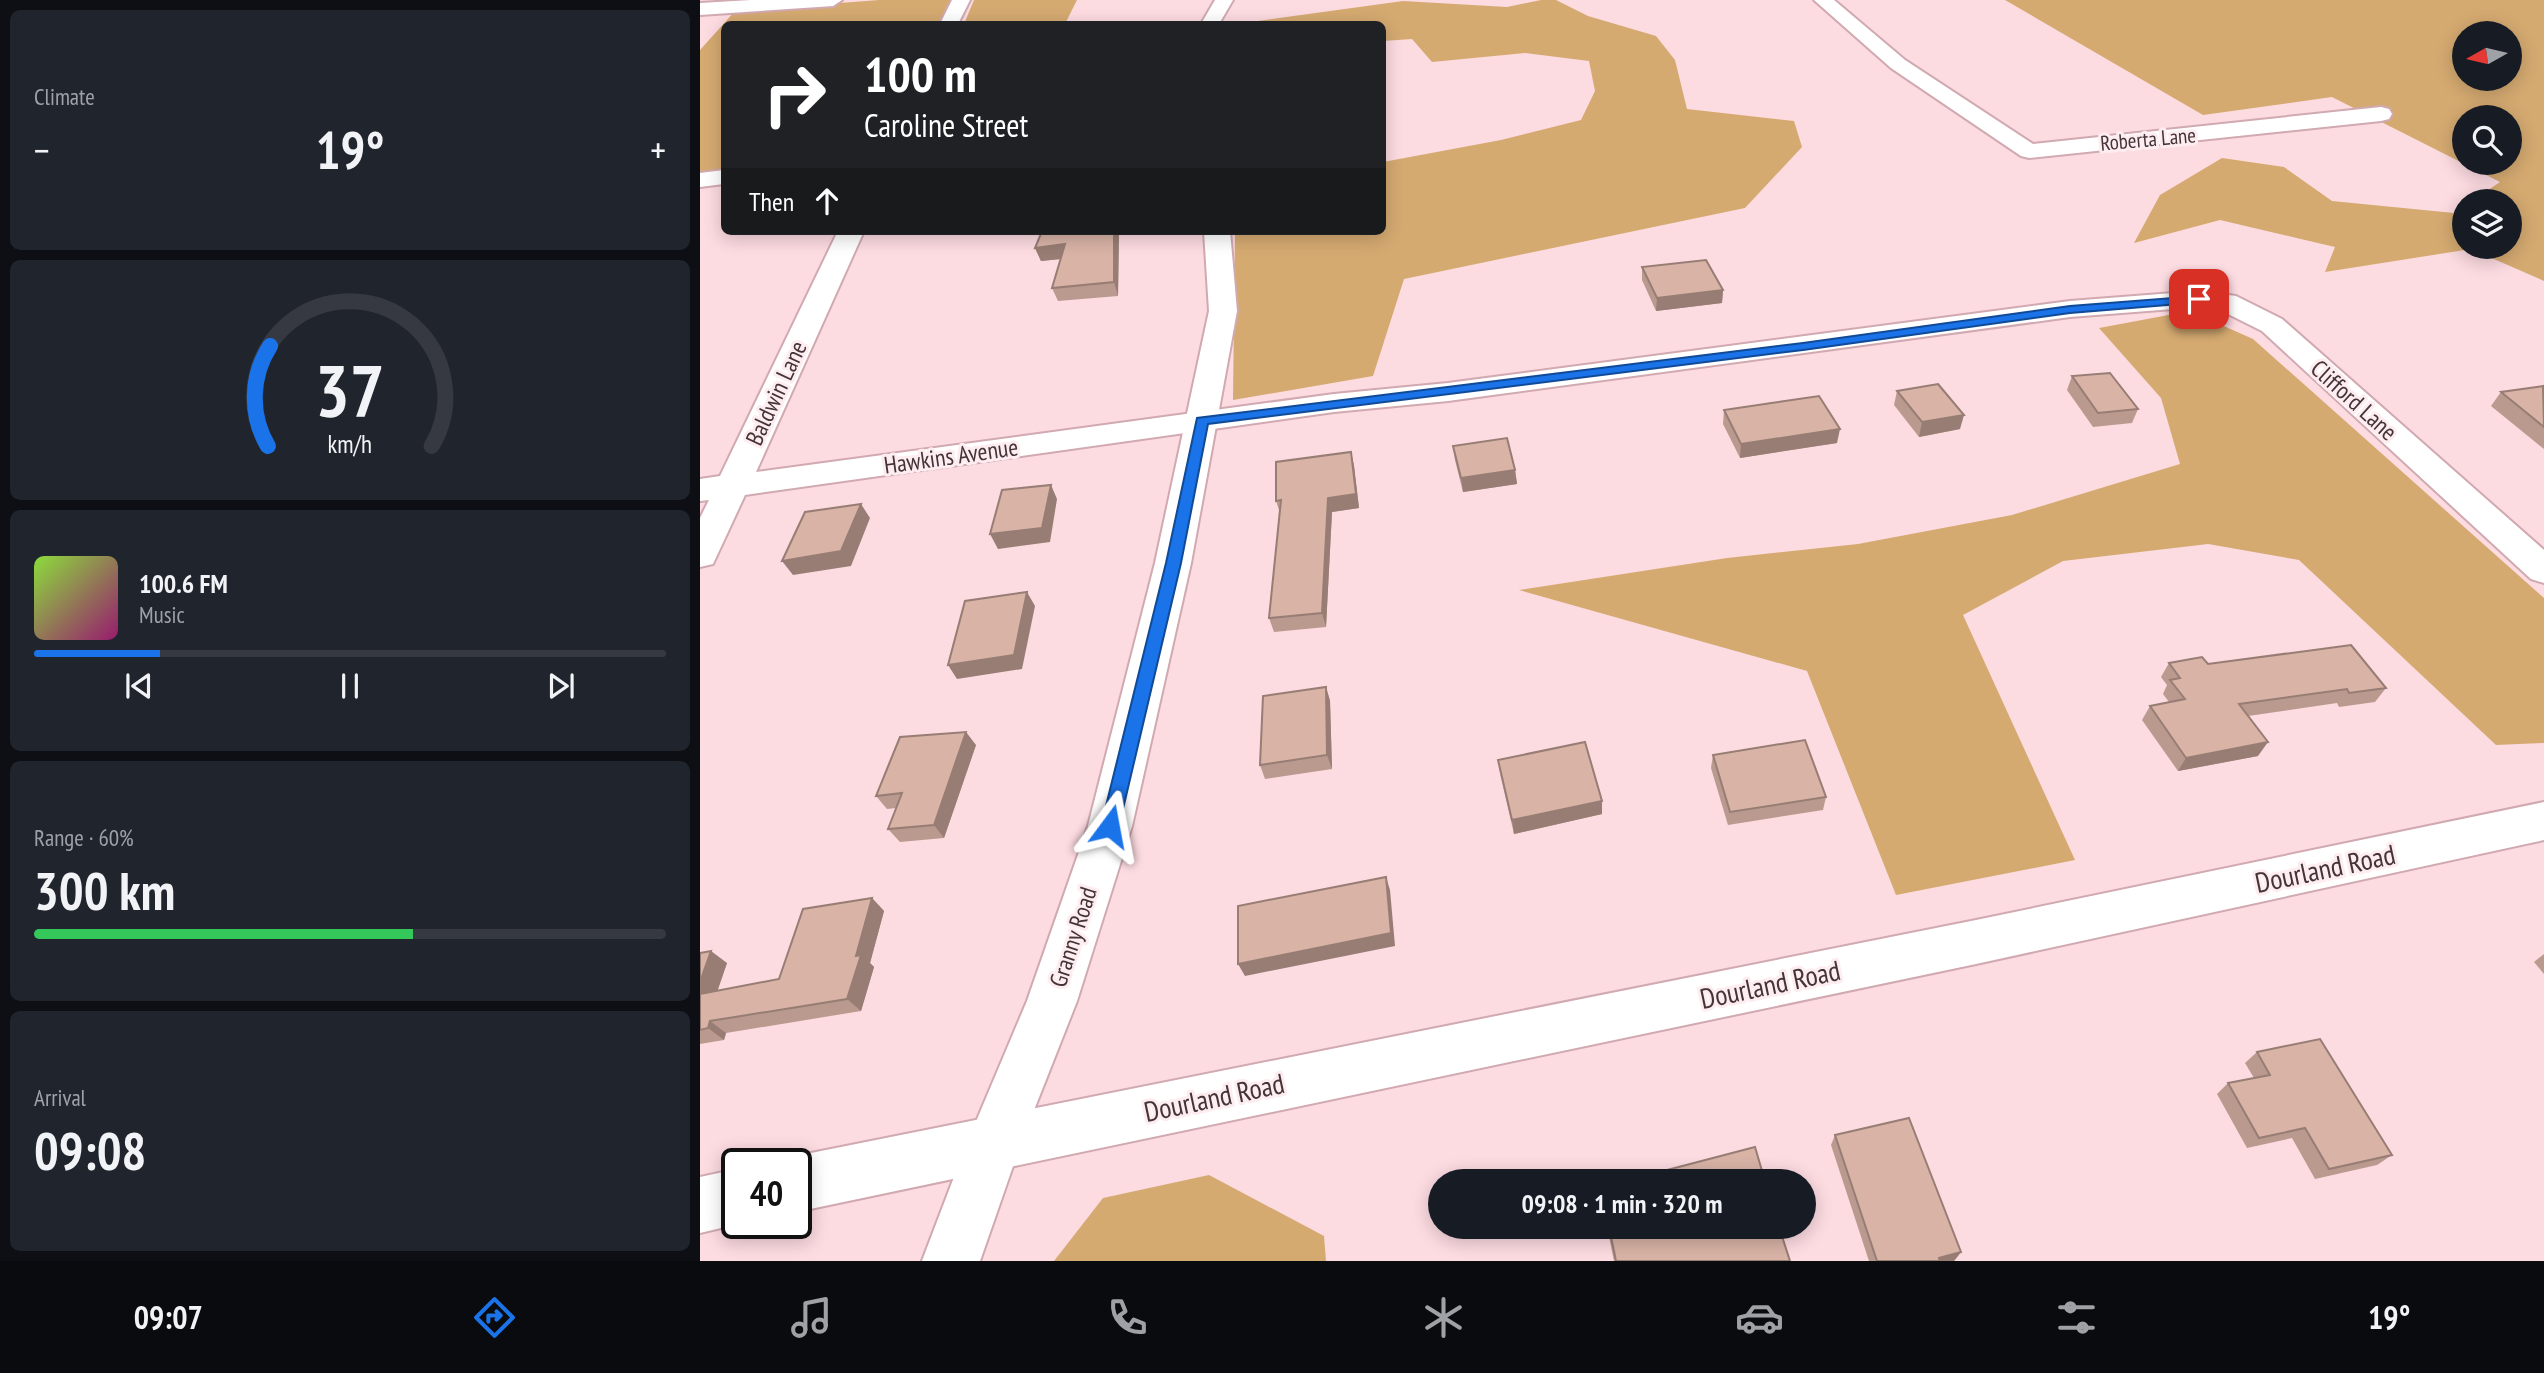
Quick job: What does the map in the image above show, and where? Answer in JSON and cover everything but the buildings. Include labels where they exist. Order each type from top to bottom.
[{"type":"street","points":[[704,18],[729,4],[833,0]]},
{"type":"street","points":[[950,21],[961,0]]},
{"type":"street","points":[[1212,21],[1224,0]]},
{"type":"street","name":"Roberta Lane","points":[[1823,0],[1898,64],[2029,151],[2381,114]]},
{"type":"street","points":[[700,180],[721,177]]},
{"type":"street","name":"Baldwin Lane","points":[[700,555],[849,235]]},
{"type":"street","name":"Granny Road","points":[[951,1261],[994,1143],[1052,1001],[1110,826],[1173,563],[1223,311],[1217,235]]},
{"type":"street","name":"Clifford Lane","points":[[1202,421],[2134,303],[2199,299],[2226,302],[2272,325],[2544,570]]},
{"type":"street","name":"Hawkins Avenue","points":[[700,490],[1202,421]]},
{"type":"street","name":"Dourland Road","points":[[812,1181],[1976,942],[2544,821]]},
{"type":"street","points":[[700,1205],[721,1200]]},
{"type":"shaded area","points":[[879,0],[952,0],[941,21],[726,21],[735,11]]},
{"type":"shaded area","points":[[974,0],[1077,0],[1066,21],[965,21]]},
{"type":"shaded area","points":[[1541,0],[1556,0],[1588,16],[1656,36],[1675,60],[1687,109],[1794,121],[1802,147],[1745,208],[1404,279],[1373,376],[1233,400],[1235,235],[1386,235],[1386,161],[1501,140],[1581,120],[1595,91],[1589,61],[1525,53],[1432,62],[1412,39],[1386,41],[1386,21],[1258,21],[1403,1],[1507,7]]},
{"type":"shaded area","points":[[2005,0],[2544,0],[2544,281],[2494,259],[2522,259],[2522,189],[2490,189],[2500,182],[2486,175],[2522,175],[2522,105],[2452,105],[2452,158],[2332,97],[2203,115]]},
{"type":"shaded area","points":[[721,27],[721,172],[700,175],[700,50]]},
{"type":"shaded area","points":[[2222,158],[2284,167],[2332,201],[2452,213],[2452,252],[2325,272],[2335,247],[2220,220],[2134,243],[2160,195]]},
{"type":"shaded area","points":[[2190,311],[2253,339],[2544,598],[2544,743],[2496,745],[2299,560],[2208,544],[2063,561],[1963,615],[2075,860],[1896,895],[1807,671],[1519,590],[1727,558],[1858,544],[2012,515],[2180,464],[2161,398],[2099,328]]},
{"type":"shaded area","points":[[1209,1175],[1324,1236],[1326,1261],[1054,1261],[1103,1198]]},
{"type":"route","points":[[1110,826],[1173,563],[1202,421],[1335,403],[1448,392],[2070,309],[2199,299]]}]
